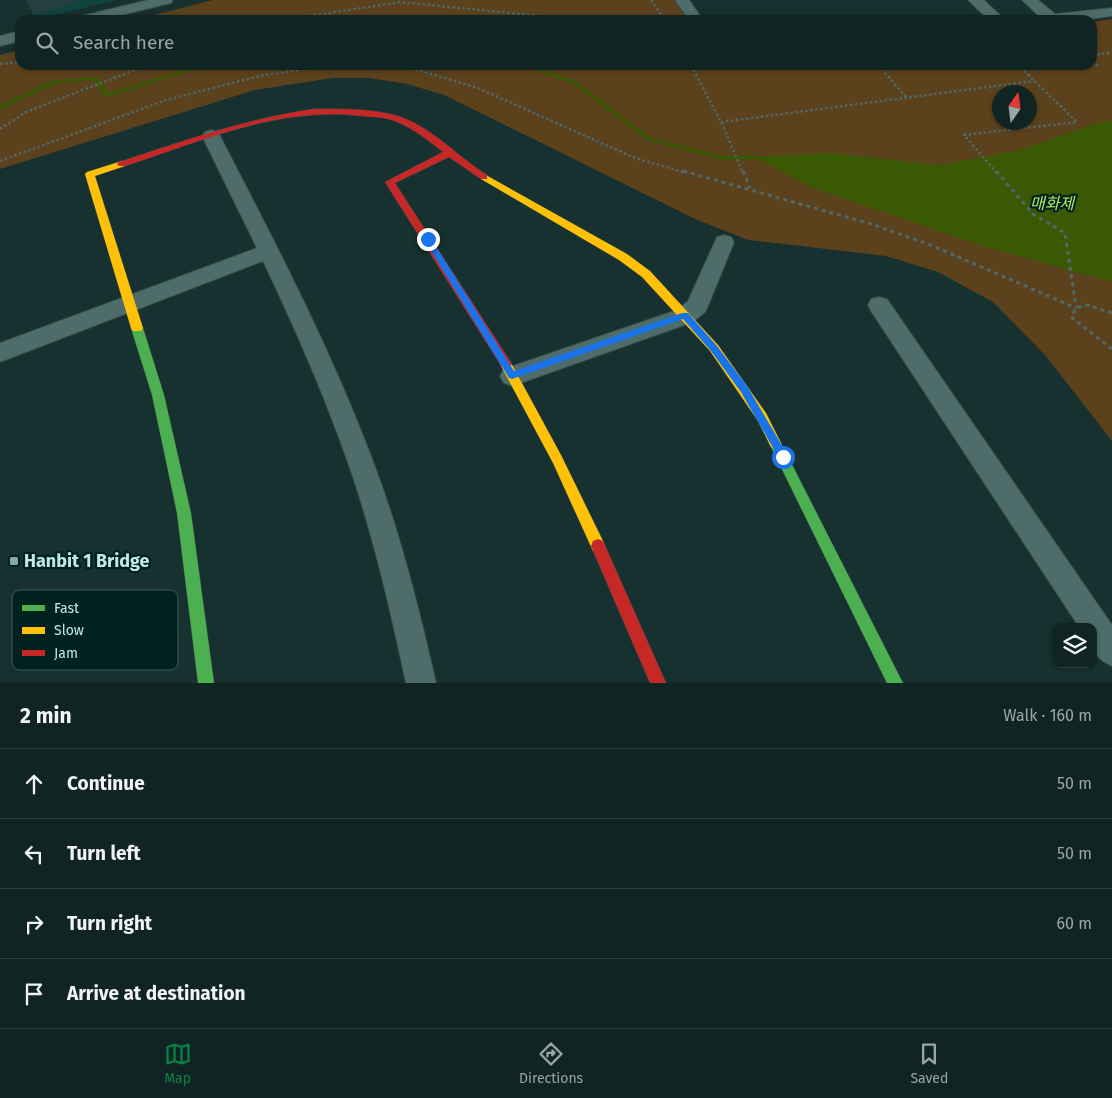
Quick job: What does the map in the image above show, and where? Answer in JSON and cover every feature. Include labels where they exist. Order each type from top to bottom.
[{"type":"street","points":[[104,15],[166,0]]},
{"type":"street","points":[[682,0],[692,15]]},
{"type":"street","points":[[975,0],[992,15]]},
{"type":"street","points":[[1029,0],[1044,15]]},
{"type":"street","points":[[1084,0],[1106,13]]},
{"type":"street","points":[[1090,15],[1106,13]]},
{"type":"street","points":[[0,41],[15,37]]},
{"type":"street","points":[[206,683],[184,513],[158,395],[90,174],[283,114],[331,110],[357,111],[401,120],[418,128],[474,171],[623,257],[646,274],[714,348],[762,417],[895,683]]},
{"type":"street","points":[[211,136],[269,251],[340,407],[367,482],[397,580],[421,683]]},
{"type":"street","points":[[451,152],[390,182],[512,376],[540,427],[609,567],[658,683]]},
{"type":"street","points":[[512,376],[685,316],[698,306],[724,242]]},
{"type":"street","points":[[0,353],[269,251]]},
{"type":"street","points":[[879,305],[1112,651]]},
{"type":"path","points":[[650,0],[661,15]]},
{"type":"path","points":[[316,15],[401,2],[530,15]]},
{"type":"path","points":[[1097,54],[1112,53]]},
{"type":"path","points":[[0,64],[15,62]]},
{"type":"path","points":[[0,129],[28,110],[135,70]]},
{"type":"path","points":[[0,161],[166,100],[264,75],[300,70]]},
{"type":"path","points":[[418,70],[478,88],[635,158],[750,188],[868,223],[924,243],[1076,308],[1087,305],[1112,313]]},
{"type":"path","points":[[694,70],[721,122],[750,188]]},
{"type":"path","points":[[882,70],[906,98]]},
{"type":"path","points":[[1023,70],[1077,122],[964,135],[1033,214],[1065,233],[1076,308],[1072,317],[1112,349]]},
{"type":"path","points":[[721,122],[1034,81]]},
{"type":"shaded area","points":[[29,0],[116,0],[54,15],[33,15]]},
{"type":"shaded area","points":[[213,0],[677,0],[686,15],[154,15]]},
{"type":"shaded area","points":[[1112,19],[1112,441],[1045,355],[993,302],[938,272],[886,256],[748,240],[695,219],[444,95],[407,84],[369,78],[333,78],[255,90],[0,169],[0,55],[15,51],[15,70],[1097,70],[1097,21]]},
{"type":"water","name":"매화제","points":[[1112,121],[1112,282],[989,248],[813,188],[754,157],[829,153],[940,165],[1020,150],[1097,123]]},
{"type":"waterway","points":[[0,107],[56,81],[94,78],[107,95],[189,70]]},
{"type":"waterway","points":[[539,70],[575,83],[649,139],[723,158],[754,157]]},
{"type":"traffic: fast","points":[[137,328],[158,395],[184,513],[206,683]]},
{"type":"traffic: fast","points":[[775,443],[895,683]]},
{"type":"traffic: slow","points":[[122,164],[90,174],[137,328]]},
{"type":"traffic: slow","points":[[484,177],[623,257],[646,274],[714,348],[762,417],[775,443]]},
{"type":"traffic: slow","points":[[506,364],[557,459],[598,546]]},
{"type":"traffic: jam","points":[[122,164],[215,133],[280,116],[345,111],[399,120],[424,133],[484,177]]},
{"type":"traffic: jam","points":[[451,152],[390,182],[506,364]]},
{"type":"traffic: jam","points":[[598,546],[658,683]]},
{"type":"place","name":"Hanbit 1 Bridge","points":[[14,561]]},
{"type":"route","points":[[428,239],[512,376],[685,316],[714,348],[744,389],[762,417],[783,457]]}]
